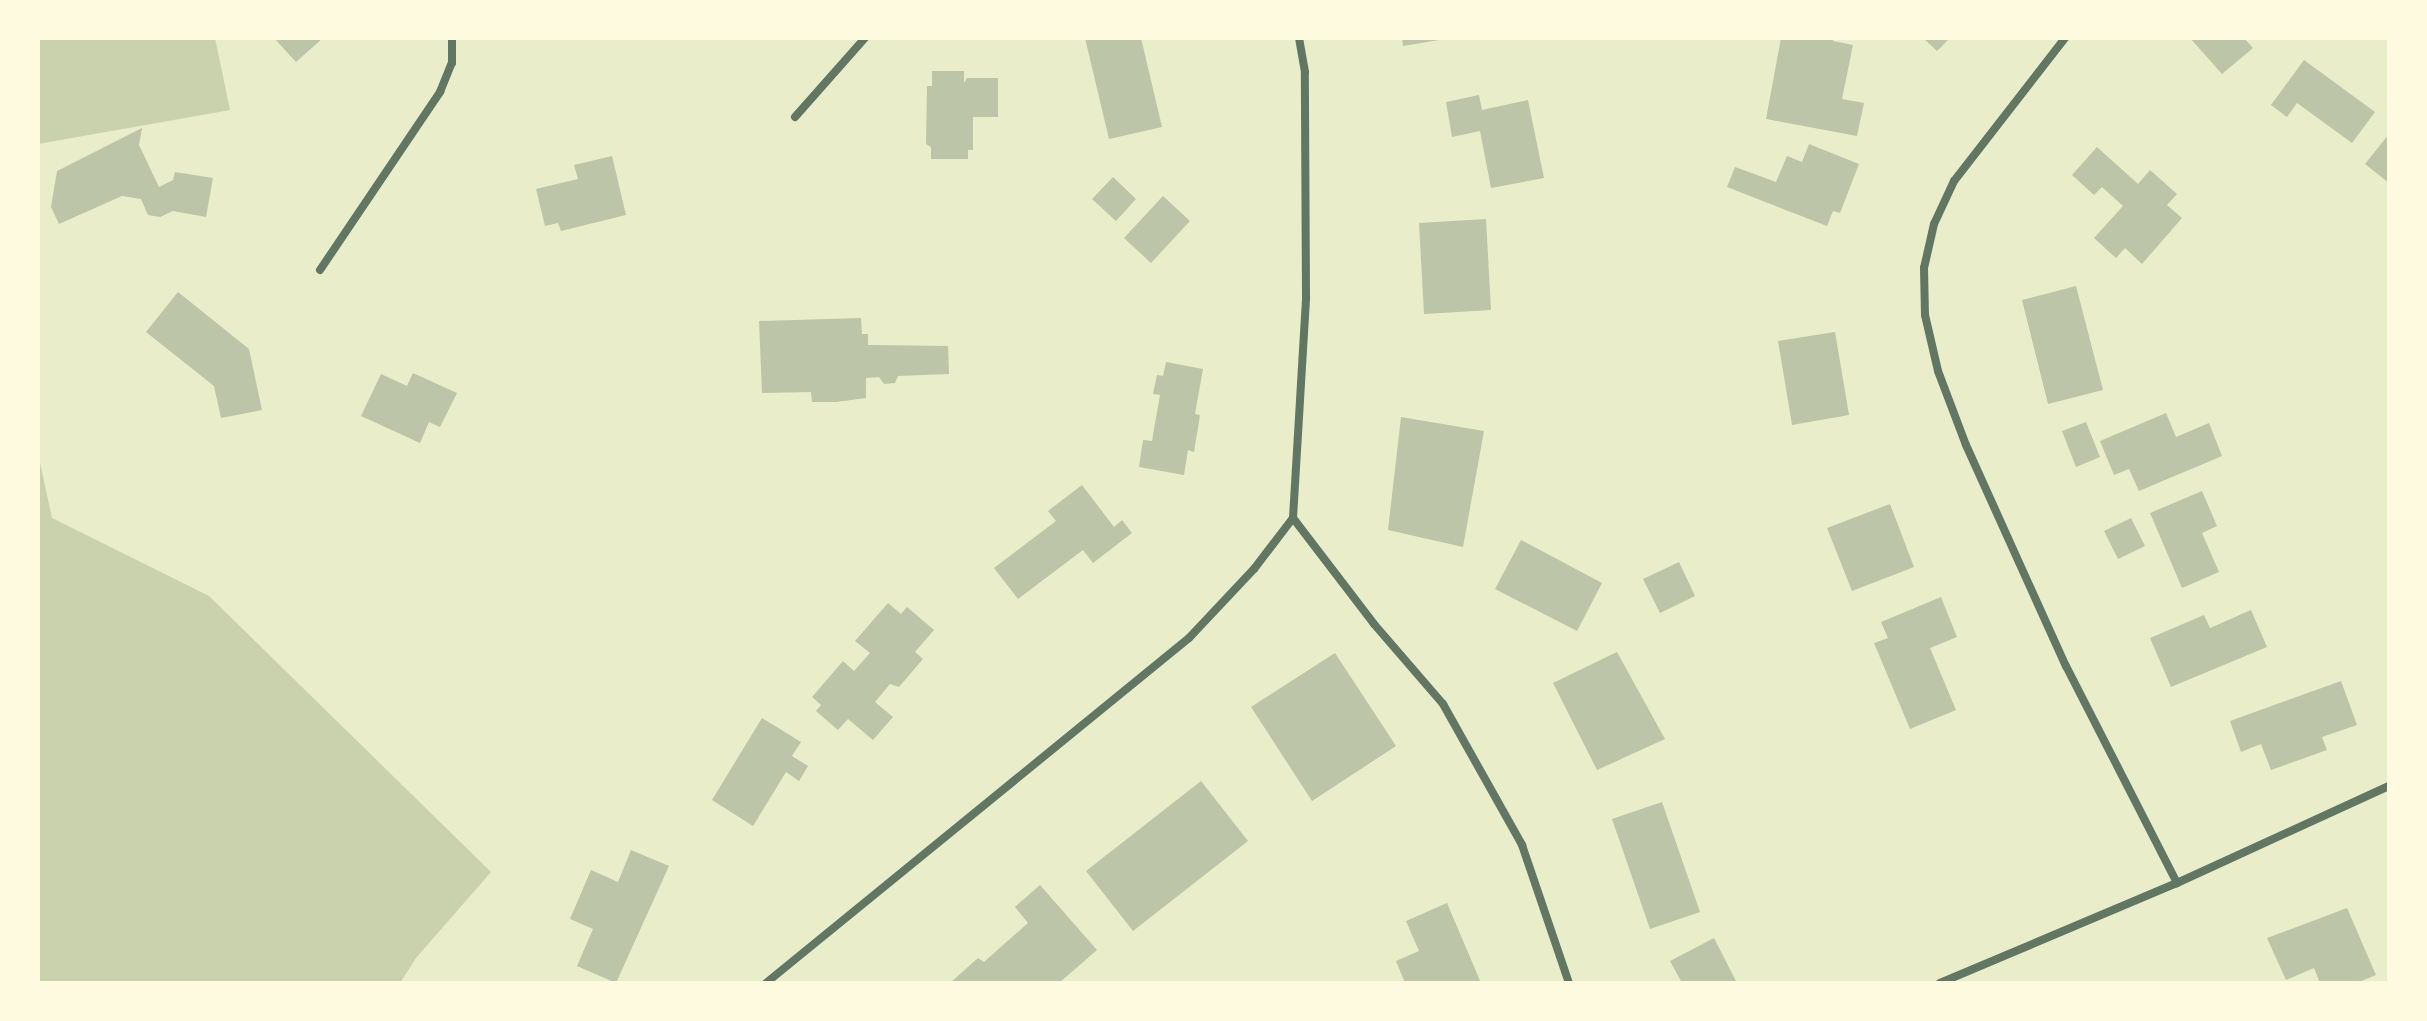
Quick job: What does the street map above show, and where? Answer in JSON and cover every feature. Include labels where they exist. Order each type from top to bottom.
[{"type":"street","points":[[320,270],[440,92],[452,63],[452,38]]},
{"type":"street","points":[[795,117],[865,38]]},
{"type":"street","points":[[766,983],[1189,638],[1254,569],[1293,518],[1306,297],[1305,72],[1299,38]]},
{"type":"street","points":[[2065,38],[1954,181],[1934,224],[1924,268],[1925,315],[1938,371],[1966,445],[2066,666],[2177,883]]},
{"type":"street","points":[[1293,518],[1374,624],[1443,704],[1522,845],[1569,983]]},
{"type":"street","points":[[1940,983],[2177,883],[2389,786]]},
{"type":"green space","points":[[38,38],[215,38],[230,110],[38,144]]},
{"type":"green space","points":[[38,453],[52,518],[209,596],[491,872],[416,958],[400,983],[38,983]]},
{"type":"building","points":[[274,38],[323,38],[296,62]]},
{"type":"building","points":[[1085,38],[1141,38],[1162,127],[1109,139]]},
{"type":"building","points":[[1402,38],[1439,38],[1439,40],[1403,46]]},
{"type":"building","points":[[1781,38],[1834,38],[1833,41],[1853,45],[1842,99],[1864,103],[1857,136],[1766,119]]},
{"type":"building","points":[[1923,38],[1950,38],[1937,51]]},
{"type":"building","points":[[2190,38],[2244,38],[2253,48],[2222,74]]},
{"type":"building","points":[[2304,60],[2375,112],[2352,143],[2297,103],[2287,117],[2271,105]]},
{"type":"building","points":[[932,71],[964,71],[964,83],[967,78],[998,78],[998,117],[973,117],[973,150],[968,150],[968,159],[931,159],[931,147],[926,144],[927,86],[932,86]]},
{"type":"building","points":[[1479,95],[1482,110],[1528,100],[1544,178],[1491,188],[1480,131],[1452,137],[1446,102]]},
{"type":"building","points":[[142,128],[139,145],[159,187],[173,180],[175,172],[213,178],[206,217],[173,211],[160,217],[148,215],[141,199],[122,196],[59,224],[51,207],[57,171]]},
{"type":"building","points":[[2389,134],[2389,183],[2365,164]]},
{"type":"building","points":[[1809,144],[1859,164],[1840,213],[1833,211],[1827,226],[1727,187],[1735,167],[1776,182],[1787,156],[1802,162]]},
{"type":"building","points":[[2097,147],[2138,184],[2150,170],[2177,194],[2167,205],[2182,218],[2142,264],[2125,248],[2116,258],[2094,238],[2123,206],[2102,187],[2094,195],[2072,175]]},
{"type":"building","points":[[612,156],[626,215],[561,231],[558,223],[545,226],[536,189],[578,179],[574,165]]},
{"type":"building","points":[[1113,177],[1136,199],[1116,221],[1092,199]]},
{"type":"building","points":[[1163,196],[1190,221],[1151,263],[1124,238]]},
{"type":"building","points":[[1486,219],[1491,310],[1424,314],[1419,223]]},
{"type":"building","points":[[2076,286],[2103,390],[2048,404],[2022,300]]},
{"type":"building","points":[[178,292],[249,349],[262,410],[221,418],[214,386],[146,332]]},
{"type":"building","points":[[861,318],[862,334],[868,334],[868,345],[948,346],[949,374],[898,376],[895,383],[884,384],[879,377],[866,378],[866,398],[836,402],[812,402],[811,392],[762,393],[759,321]]},
{"type":"building","points":[[1835,332],[1849,415],[1792,425],[1778,341]]},
{"type":"building","points":[[1166,362],[1203,369],[1195,414],[1200,415],[1194,452],[1188,450],[1184,475],[1139,467],[1143,440],[1152,441],[1160,395],[1153,394],[1157,375],[1163,376]]},
{"type":"building","points":[[413,373],[457,393],[440,427],[429,422],[420,443],[361,416],[381,374],[407,386]]},
{"type":"building","points":[[2166,413],[2176,437],[2209,423],[2222,456],[2139,491],[2129,469],[2114,475],[2100,441]]},
{"type":"building","points":[[1401,417],[1484,431],[1463,547],[1388,530]]},
{"type":"building","points":[[2086,422],[2100,457],[2076,467],[2062,431]]},
{"type":"building","points":[[1082,485],[1114,527],[1122,520],[1132,533],[1093,563],[1083,550],[1018,599],[994,568],[1056,521],[1048,511]]},
{"type":"building","points":[[2202,491],[2217,526],[2202,533],[2219,572],[2182,588],[2150,513]]},
{"type":"building","points":[[1890,504],[1914,567],[1852,591],[1827,528]]},
{"type":"building","points":[[2131,518],[2145,546],[2118,559],[2104,531]]},
{"type":"building","points":[[1521,540],[1602,583],[1577,631],[1495,589]]},
{"type":"building","points":[[1679,562],[1695,596],[1660,613],[1643,579]]},
{"type":"building","points":[[1941,597],[1957,637],[1930,648],[1956,710],[1910,729],[1874,643],[1888,638],[1881,622]]},
{"type":"building","points":[[888,603],[901,614],[907,607],[934,630],[915,652],[923,659],[899,687],[890,684],[875,702],[893,717],[873,740],[848,719],[838,730],[816,711],[821,705],[812,697],[843,661],[854,671],[870,653],[855,641]]},
{"type":"building","points":[[2251,610],[2267,647],[2171,687],[2150,638],[2204,615],[2210,628]]},
{"type":"building","points":[[1617,652],[1665,739],[1597,770],[1553,683]]},
{"type":"building","points":[[1335,653],[1396,746],[1312,801],[1251,707]]},
{"type":"building","points":[[2341,681],[2357,725],[2322,737],[2327,750],[2271,770],[2261,744],[2241,752],[2230,721]]},
{"type":"building","points":[[762,718],[801,742],[792,756],[808,766],[799,781],[786,772],[753,826],[712,800]]},
{"type":"building","points":[[1201,781],[1248,841],[1133,931],[1086,871]]},
{"type":"building","points":[[1662,802],[1700,912],[1650,929],[1612,819]]},
{"type":"building","points":[[631,850],[669,866],[616,983],[577,966],[593,929],[570,919],[591,870],[618,882]]},
{"type":"building","points":[[1040,885],[1097,950],[1059,983],[950,983],[978,958],[984,962],[1028,923],[1015,907]]},
{"type":"building","points":[[1447,903],[1481,983],[1405,983],[1396,961],[1419,951],[1406,921]]},
{"type":"building","points":[[2347,908],[2376,975],[2356,983],[2320,983],[2314,968],[2286,980],[2267,938]]},
{"type":"building","points":[[1714,938],[1737,983],[1682,983],[1670,961]]}]
